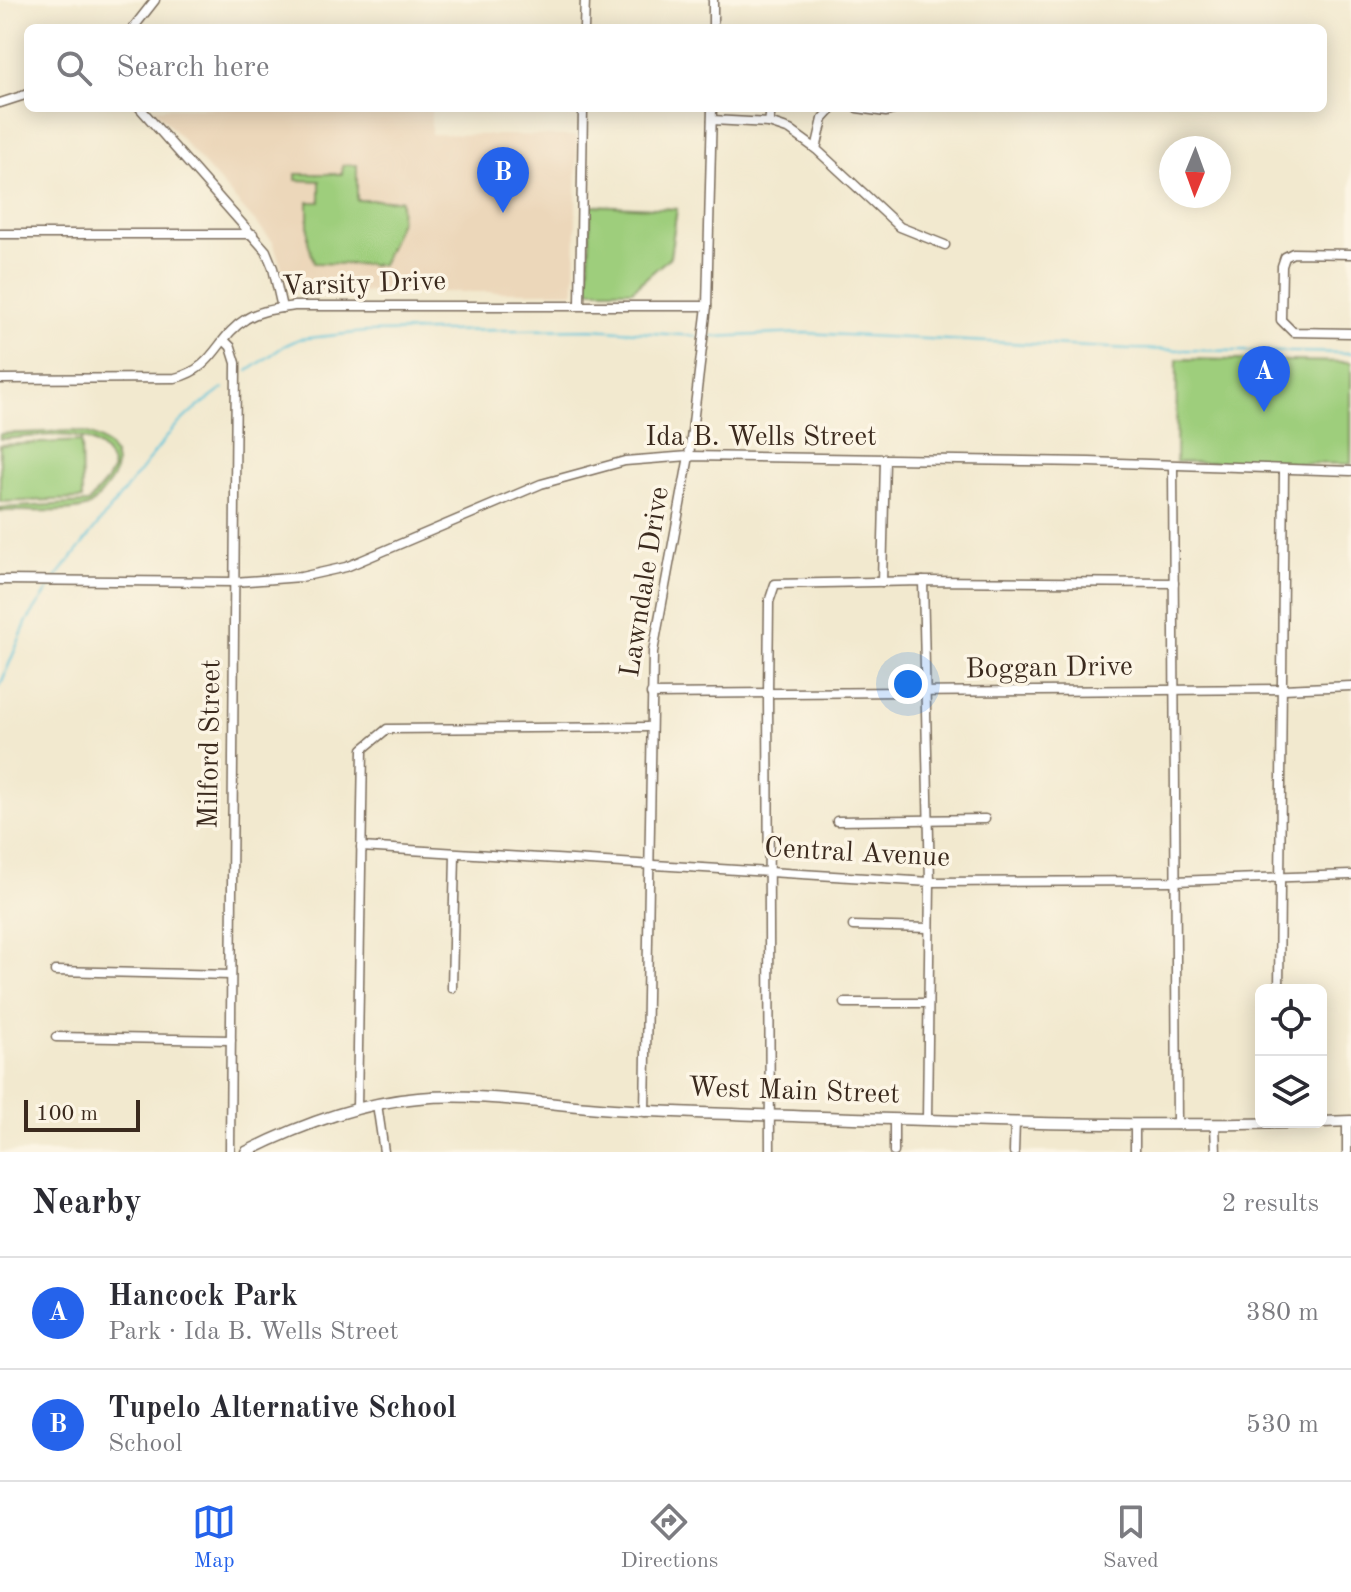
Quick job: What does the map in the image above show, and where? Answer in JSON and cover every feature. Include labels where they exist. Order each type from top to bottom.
[{"type":"main road","name":"West Main Street","points":[[246,1152],[283,1133],[357,1108],[419,1098],[465,1097],[645,1112],[894,1120],[1255,1124]]},
{"type":"main road","name":"West Main Street","points":[[1327,1122],[1349,1121]]},
{"type":"street","points":[[136,24],[155,0]]},
{"type":"street","points":[[584,24],[585,0]]},
{"type":"street","points":[[713,0],[713,24]]},
{"type":"street","points":[[0,103],[24,95]]},
{"type":"street","points":[[144,112],[266,251],[282,308]]},
{"type":"street","points":[[580,304],[583,112]]},
{"type":"street","name":"Lawndale Drive","points":[[645,1112],[653,652],[689,456],[707,306],[712,112]]},
{"type":"street","points":[[769,123],[770,112]]},
{"type":"street","points":[[816,149],[823,119],[829,112]]},
{"type":"street","points":[[712,120],[769,123],[790,130],[816,149],[900,227],[945,245]]},
{"type":"street","points":[[0,234],[253,234]]},
{"type":"street","points":[[1351,254],[1293,253],[1285,257],[1282,266],[1281,320],[1293,332],[1351,333]]},
{"type":"street","name":"Varsity Drive","points":[[0,379],[175,378],[207,363],[243,320],[282,308],[325,305],[707,306]]},
{"type":"street","name":"Milford Street","points":[[225,341],[231,347],[236,363],[230,1152]]},
{"type":"street","name":"Ida B. Wells Street","points":[[0,580],[234,582],[288,579],[346,567],[541,484],[625,461],[689,456],[1089,462],[1351,471]]},
{"type":"street","points":[[882,582],[885,460]]},
{"type":"street","points":[[1173,467],[1177,1125]]},
{"type":"street","points":[[1279,984],[1284,470]]},
{"type":"street","points":[[770,1152],[768,694],[769,602],[775,584],[923,581],[1174,583]]},
{"type":"street","points":[[923,581],[930,882],[927,1119]]},
{"type":"street","name":"Boggan Drive","points":[[651,694],[1351,686]]},
{"type":"street","points":[[357,1108],[363,749],[387,729],[650,727]]},
{"type":"street","points":[[837,821],[985,819]]},
{"type":"street","name":"Central Avenue","points":[[361,847],[930,882],[1174,881],[1351,875]]},
{"type":"street","points":[[452,988],[455,854]]},
{"type":"street","points":[[853,926],[929,928]]},
{"type":"street","points":[[55,971],[231,975]]},
{"type":"street","points":[[845,1003],[928,1003]]},
{"type":"street","points":[[56,1037],[231,1040]]},
{"type":"street","points":[[377,1104],[384,1152]]},
{"type":"street","points":[[894,1120],[894,1152]]},
{"type":"street","points":[[1347,1152],[1349,1121]]},
{"type":"street","points":[[1014,1152],[1015,1122]]},
{"type":"street","points":[[1135,1124],[1135,1152]]},
{"type":"street","points":[[1215,1125],[1216,1152]]},
{"type":"shaded area","points":[[158,112],[431,112],[431,134],[577,136],[573,292],[290,292],[273,242]]},
{"type":"green space","points":[[343,165],[357,165],[357,200],[401,200],[400,221],[382,265],[314,263],[308,241],[308,202],[320,202],[320,181],[296,180],[296,174],[342,174]]},
{"type":"green space","points":[[591,205],[677,209],[670,257],[632,290],[588,290]]},
{"type":"green space","points":[[1177,359],[1351,362],[1351,464],[1176,462]]},
{"type":"green space","points":[[73,431],[96,437],[111,450],[115,458],[116,468],[112,478],[95,501],[80,509],[0,511],[0,508],[88,503],[113,469],[107,454],[96,444],[82,438],[49,435],[0,439],[0,434]]},
{"type":"green space","points":[[81,441],[82,499],[0,502],[0,445]]},
{"type":"waterway","points":[[248,371],[299,339],[365,332],[591,329],[697,336]]},
{"type":"waterway","points":[[710,337],[804,333],[1131,349],[1351,353]]},
{"type":"waterway","points":[[56,578],[173,429],[224,388]]},
{"type":"waterway","points":[[0,686],[27,621],[53,583]]},
{"type":"place","name":"Tupelo Alternative School","points":[[503,213]]},
{"type":"place","name":"Hancock Park","points":[[1264,412]]}]
